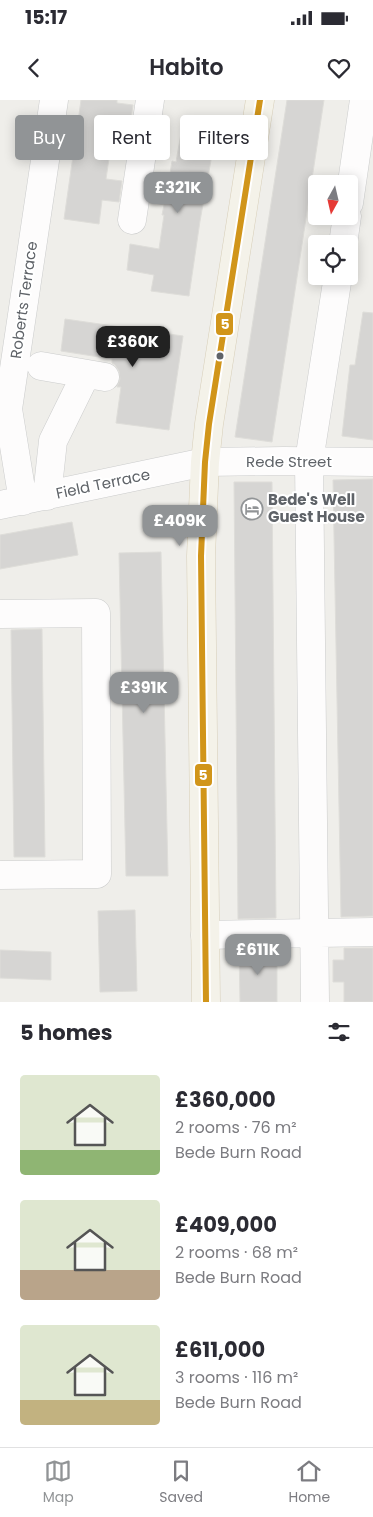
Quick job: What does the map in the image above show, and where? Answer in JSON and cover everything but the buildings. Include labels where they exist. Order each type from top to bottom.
[{"type":"main road","points":[[206,1002],[201,556],[205,462],[209,424],[260,100]]},
{"type":"street","name":"Roberts Terrace","points":[[23,501],[4,410],[54,100]]},
{"type":"street","points":[[132,220],[150,100]]},
{"type":"street","points":[[353,175],[364,100]]},
{"type":"street","points":[[315,1002],[309,462],[337,285]]},
{"type":"street","points":[[23,501],[53,441],[96,376],[41,366]]},
{"type":"street","name":"Rede Street","points":[[205,462],[373,462]]},
{"type":"street","name":"Field Terrace","points":[[23,501],[205,462]]},
{"type":"street","points":[[0,614],[96,613],[97,874],[0,875]]},
{"type":"street","points":[[205,935],[373,932]]},
{"type":"transit line","name":"5","points":[[206,1002],[201,556],[205,462],[209,424],[260,100]]},
{"type":"place","name":"Bede's Well Guest House","points":[[252,509]]}]
